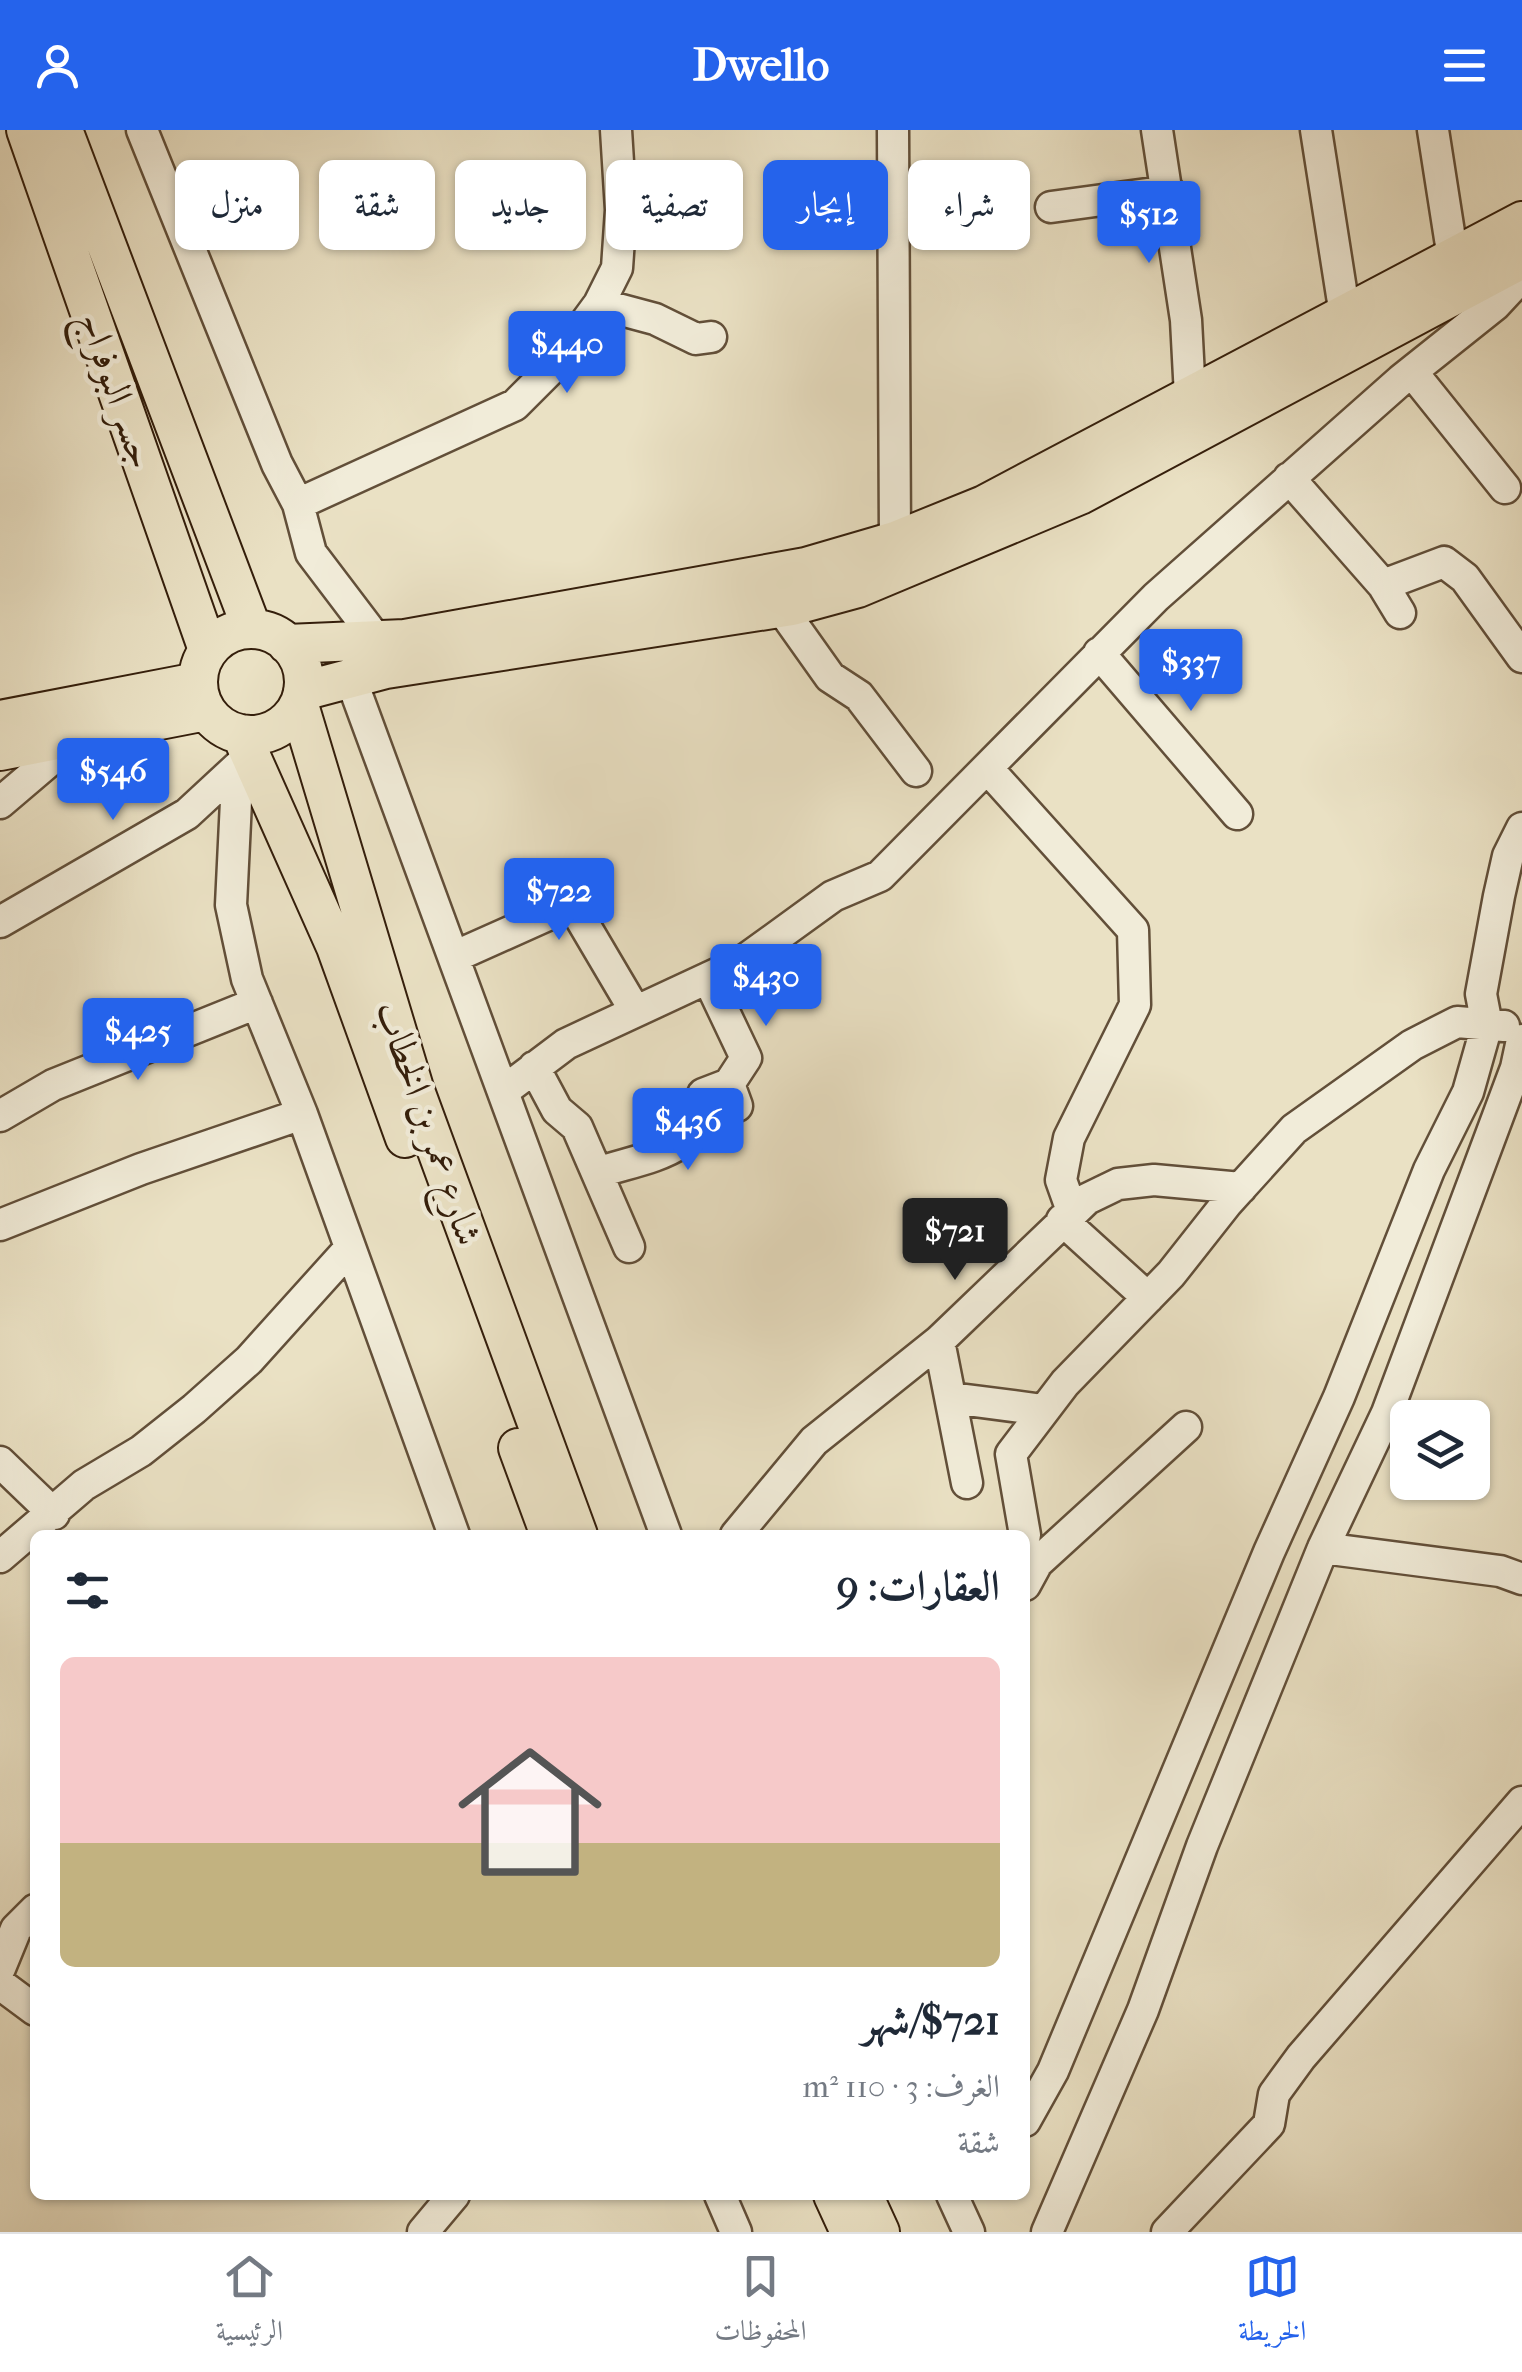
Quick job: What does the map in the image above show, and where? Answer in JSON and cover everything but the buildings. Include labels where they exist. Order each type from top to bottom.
[{"type":"main road","name":"جسر البوفراج","points":[[26,130],[204,681]]},
{"type":"main road","name":"جسر البوفراج","points":[[63,130],[252,629]]},
{"type":"main road","points":[[287,644],[378,640],[806,567],[895,541],[984,504],[1522,221]]},
{"type":"main road","points":[[204,681],[240,755],[275,730],[301,698],[386,669],[780,608],[858,588],[1080,495],[1522,259]]},
{"type":"main road","points":[[0,751],[74,740],[204,681],[235,631],[271,633],[287,644],[298,657],[301,698]]},
{"type":"main road","points":[[0,720],[204,681]]},
{"type":"main road","name":"شارع عمر بن الخطاب","points":[[301,698],[414,1088],[576,1530]]},
{"type":"main road","name":"شارع عمر بن الخطاب","points":[[240,755],[336,947],[548,1530]]},
{"type":"main road","points":[[836,2200],[850,2232]]},
{"type":"main road","points":[[865,2200],[880,2232]]},
{"type":"street","points":[[142,130],[277,464],[298,504],[311,552],[378,640]]},
{"type":"street","points":[[298,504],[515,404],[552,368],[599,304],[617,268],[621,210],[616,130]]},
{"type":"street","points":[[893,130],[895,541]]},
{"type":"street","points":[[1157,130],[1186,320],[1190,396]]},
{"type":"street","points":[[1316,130],[1344,315]]},
{"type":"street","points":[[1434,130],[1453,258]]},
{"type":"street","points":[[1051,207],[1169,192]]},
{"type":"street","points":[[505,1090],[566,1044],[708,978],[774,942],[832,896],[880,876],[1098,653],[1289,478],[1496,305],[1522,276]]},
{"type":"street","points":[[599,304],[655,319],[696,339],[711,337]]},
{"type":"street","points":[[1412,372],[1505,488]]},
{"type":"street","points":[[1289,478],[1383,585],[1400,613]]},
{"type":"street","points":[[1383,585],[1444,562],[1466,578],[1522,657]]},
{"type":"street","points":[[780,608],[830,678],[859,696],[916,771]]},
{"type":"street","points":[[1098,653],[1238,814]]},
{"type":"street","points":[[351,679],[664,1530]]},
{"type":"street","points":[[0,803],[74,740]]},
{"type":"street","points":[[0,922],[187,814],[240,755]]},
{"type":"street","points":[[240,755],[230,905],[257,1003],[302,1114],[452,1530]]},
{"type":"street","points":[[988,768],[1133,930],[1135,1005],[1069,1138],[1061,1180],[1067,1216],[1148,1298]]},
{"type":"street","points":[[1030,2112],[1052,2071],[1269,1552],[1339,1397],[1430,1170],[1468,1092],[1487,1025],[1480,994],[1517,848]]},
{"type":"street","points":[[456,956],[552,913],[575,909],[634,1010]]},
{"type":"street","points":[[597,1173],[689,1141],[704,1116],[703,1094],[733,1095],[746,1058],[708,978]]},
{"type":"street","points":[[0,1116],[52,1085],[257,1003]]},
{"type":"street","points":[[1024,1530],[1011,1454],[1044,1410],[1148,1298],[1294,1129],[1412,1045],[1458,1022],[1522,1027]]},
{"type":"street","points":[[1047,2232],[1144,2010],[1202,1846],[1323,1548],[1386,1413],[1514,1093],[1522,1040]]},
{"type":"street","points":[[534,1067],[557,1110],[577,1127],[630,1247]]},
{"type":"street","points":[[0,1226],[142,1169],[302,1114]]},
{"type":"street","points":[[740,1530],[814,1442],[939,1341],[1067,1216],[1118,1184],[1154,1180],[1240,1188]]},
{"type":"street","points":[[34,1530],[84,1485],[141,1451],[235,1372],[350,1248]]},
{"type":"street","points":[[939,1341],[967,1483]]},
{"type":"street","points":[[951,1398],[1044,1410]]},
{"type":"street","points":[[1030,1553],[1186,1427]]},
{"type":"street","points":[[0,1462],[54,1514]]},
{"type":"street","points":[[0,1557],[30,1533]]},
{"type":"street","points":[[1323,1548],[1500,1571],[1522,1579]]},
{"type":"street","points":[[1167,2232],[1236,2154],[1269,2124],[1274,2094],[1300,2057],[1522,1802]]},
{"type":"street","points":[[0,1968],[16,1929],[30,1915]]},
{"type":"street","points":[[0,1984],[30,2006]]},
{"type":"street","points":[[722,2200],[736,2232]]},
{"type":"street","points":[[954,2200],[969,2232]]}]
